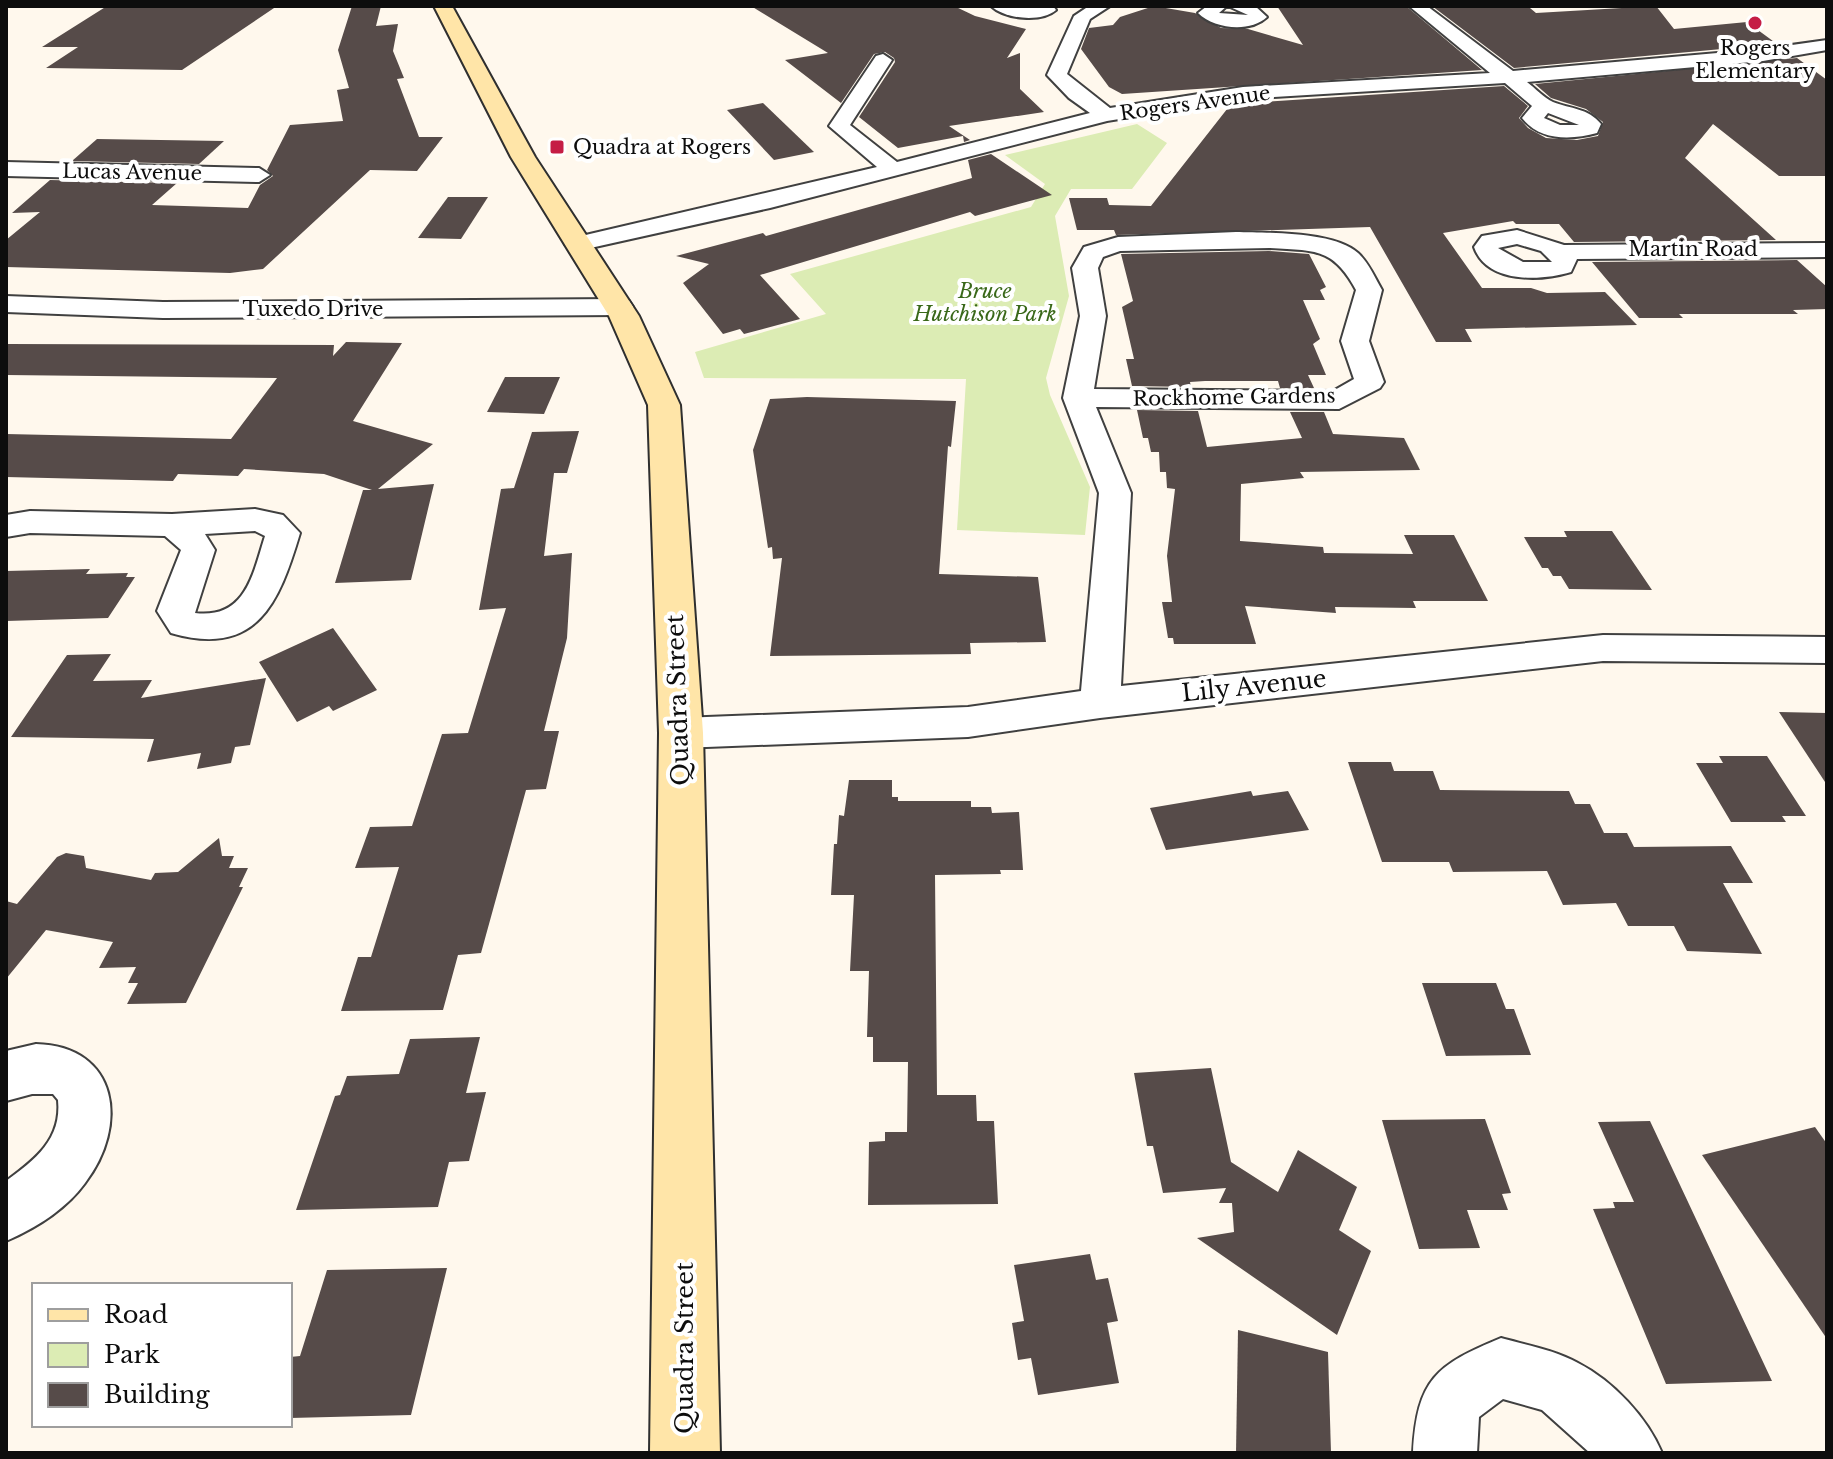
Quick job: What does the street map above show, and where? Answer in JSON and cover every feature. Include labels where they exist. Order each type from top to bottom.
[{"type":"main road","name":"Quadra Street","points":[[443,6],[528,166],[620,307],[654,372],[664,405],[681,733],[685,1453]]},
{"type":"street","points":[[999,6],[1016,12],[1046,8],[1083,16]]},
{"type":"street","points":[[1102,6],[1083,16],[1057,75],[1076,94],[1106,115]]},
{"type":"street","points":[[1219,6],[1207,13],[1217,19],[1237,22],[1258,17],[1254,11],[1236,6]]},
{"type":"street","points":[[1417,6],[1442,30],[1513,77],[1544,106]]},
{"type":"street","name":"Rogers Avenue","points":[[577,244],[1106,115],[1243,93],[1513,77],[1763,55],[1827,45]]},
{"type":"street","points":[[883,60],[839,126],[893,169]]},
{"type":"street","name":"Lucas Avenue","points":[[6,169],[259,175]]},
{"type":"street","name":"Rockhome Gardens","points":[[1287,242],[1326,246],[1348,257],[1369,290],[1355,341],[1370,382],[1339,400],[1078,398],[1093,316],[1085,268],[1093,252],[1118,244],[1287,242]]},
{"type":"street","name":"Martin Road","points":[[1560,252],[1827,250]]},
{"type":"street","name":"Tuxedo Drive","points":[[6,304],[163,310],[620,307]]},
{"type":"street","points":[[1078,398],[1115,493],[1100,703]]},
{"type":"street","points":[[6,526],[30,522],[172,525]]},
{"type":"street","name":"Lily Avenue","points":[[681,733],[968,722],[1100,703],[1603,648],[1827,650]]},
{"type":"street","points":[[6,1076],[38,1068],[68,1074],[86,1093],[87,1122],[71,1157],[40,1191],[6,1213]]},
{"type":"street","points":[[1445,1453],[1445,1416],[1465,1383],[1501,1368],[1559,1385],[1607,1425],[1630,1453]]},
{"type":"green space","name":"Bruce Hutchison Park","points":[[1137,124],[1167,143],[1132,189],[1071,189],[1055,216],[1069,296],[1046,378],[1050,395],[1090,487],[1085,535],[957,530],[966,379],[704,378],[695,352],[826,314],[790,274],[1031,207],[1045,184],[1005,155]]},
{"type":"building","points":[[107,6],[277,6],[182,70],[46,68],[78,47],[42,47]]},
{"type":"building","points":[[352,6],[381,6],[376,26],[398,24],[393,51],[404,78],[397,79],[419,137],[443,137],[417,171],[370,170],[263,269],[230,273],[6,267],[6,240],[40,212],[12,213],[50,180],[177,183],[152,205],[248,208],[260,185],[273,176],[267,170],[290,125],[343,121],[337,90],[349,88],[338,50]]},
{"type":"building","points":[[751,6],[954,6],[975,16],[1026,29],[1007,58],[1020,53],[1020,89],[1044,112],[949,126],[970,140],[964,142],[963,136],[898,148],[859,117],[895,62],[894,58],[885,52],[874,54],[841,103],[785,60],[828,53]]},
{"type":"building","points":[[1154,6],[1195,13],[1221,28],[1248,29],[1303,45],[1277,6],[1406,6],[1482,70],[1122,94],[1109,87],[1081,49],[1089,28],[1113,25],[1120,17]]},
{"type":"building","points":[[1432,6],[1513,6],[1530,8],[1536,13],[1656,6],[1674,29],[1747,22],[1777,44],[1514,68]]},
{"type":"building","points":[[1797,58],[1827,80],[1827,176],[1779,176],[1713,124],[1685,158],[1776,240],[1574,242],[1559,224],[1516,224],[1513,221],[1443,233],[1482,288],[1531,288],[1547,293],[1605,292],[1637,325],[1465,329],[1472,342],[1436,342],[1370,227],[1116,235],[1114,230],[1077,230],[1069,198],[1107,198],[1109,205],[1151,206],[1231,104],[1504,86],[1528,106],[1519,118],[1528,128],[1546,138],[1577,140],[1598,136],[1603,122],[1586,109],[1551,98],[1535,84]]},
{"type":"building","points":[[763,103],[814,152],[774,160],[727,110]]},
{"type":"building","points":[[97,139],[224,141],[199,164],[72,161]]},
{"type":"building","points":[[991,154],[1052,195],[975,216],[970,212],[760,275],[800,319],[744,334],[740,329],[723,334],[683,283],[709,264],[676,256],[763,233],[766,236],[972,178],[968,160]]},
{"type":"building","points":[[448,197],[488,197],[461,239],[418,238]]},
{"type":"building","points":[[1269,251],[1309,254],[1326,287],[1320,290],[1325,300],[1303,300],[1320,339],[1313,344],[1326,375],[1308,375],[1314,388],[1280,388],[1278,381],[1190,382],[1191,387],[1132,386],[1126,359],[1134,359],[1122,307],[1133,301],[1121,254]]},
{"type":"building","points":[[1797,260],[1827,287],[1827,309],[1793,310],[1798,314],[1679,314],[1683,318],[1639,318],[1592,262]]},
{"type":"building","points":[[346,342],[402,343],[353,421],[433,444],[378,489],[434,484],[411,580],[335,583],[363,490],[372,490],[324,474],[244,469],[238,476],[178,474],[173,481],[6,477],[6,434],[231,439],[277,378],[6,375],[6,344],[334,345],[333,356]]},
{"type":"building","points":[[505,377],[560,377],[544,414],[487,412]]},
{"type":"building","points":[[770,399],[956,401],[951,447],[948,446],[939,574],[1038,577],[1046,642],[970,643],[971,654],[770,656],[782,558],[773,559],[772,547],[768,548],[753,450]]},
{"type":"building","points":[[1137,410],[1198,411],[1207,447],[1302,438],[1290,412],[1324,412],[1333,434],[1404,438],[1420,470],[1300,472],[1304,478],[1241,484],[1240,541],[1323,547],[1324,553],[1413,554],[1404,535],[1454,535],[1488,601],[1413,601],[1416,608],[1335,607],[1336,613],[1245,606],[1256,644],[1174,644],[1173,638],[1168,638],[1162,602],[1172,602],[1167,556],[1175,489],[1167,488],[1166,472],[1160,472],[1159,452],[1151,452],[1148,438],[1143,438]]},
{"type":"building","points":[[579,431],[567,473],[554,473],[544,556],[572,553],[567,638],[544,731],[559,731],[546,789],[526,790],[481,953],[458,955],[443,1010],[341,1011],[358,957],[371,957],[399,867],[355,868],[370,827],[412,826],[442,734],[468,733],[506,608],[479,610],[501,489],[514,488],[532,432]]},
{"type":"building","points":[[1564,531],[1612,531],[1652,590],[1569,589],[1561,576],[1553,576],[1548,568],[1542,568],[1524,537],[1567,537]]},
{"type":"building","points":[[90,569],[86,574],[128,573],[126,577],[135,577],[108,618],[6,621],[6,571]]},
{"type":"building","points":[[333,628],[377,690],[333,711],[329,706],[297,722],[259,662]]},
{"type":"building","points":[[111,654],[93,681],[152,680],[141,698],[266,678],[250,745],[235,747],[231,763],[197,769],[201,753],[147,762],[154,739],[11,737],[67,655]]},
{"type":"building","points":[[1779,712],[1827,713],[1827,785]]},
{"type":"building","points":[[1719,756],[1767,756],[1806,816],[1782,816],[1786,822],[1731,822],[1696,763],[1723,763]]},
{"type":"building","points":[[1348,762],[1391,762],[1394,771],[1433,771],[1440,790],[1569,791],[1575,804],[1590,804],[1604,833],[1627,833],[1634,847],[1731,846],[1753,883],[1723,883],[1762,954],[1687,951],[1674,926],[1628,926],[1616,903],[1563,905],[1547,871],[1453,872],[1449,862],[1382,862]]},
{"type":"building","points":[[849,780],[892,780],[892,797],[898,797],[898,801],[971,801],[971,807],[991,807],[992,813],[1019,812],[1023,870],[1000,870],[1001,874],[935,875],[937,1095],[976,1095],[977,1121],[994,1121],[998,1204],[868,1205],[869,1142],[885,1141],[885,1132],[907,1132],[908,1062],[873,1062],[873,1037],[867,1037],[869,971],[850,971],[854,895],[831,895],[834,844],[837,844],[839,815],[844,816]]},
{"type":"building","points":[[1251,791],[1253,796],[1288,791],[1309,830],[1166,850],[1150,808]]},
{"type":"building","points":[[219,838],[222,856],[234,856],[229,868],[248,868],[239,887],[243,887],[186,1003],[127,1004],[138,983],[128,983],[136,967],[99,968],[113,942],[46,930],[6,979],[6,901],[17,904],[57,857],[66,853],[84,856],[86,868],[151,880],[155,873],[178,872]]},
{"type":"building","points":[[1422,983],[1496,983],[1506,1009],[1514,1009],[1531,1055],[1446,1056]]},
{"type":"building","points":[[480,1037],[466,1093],[486,1092],[469,1161],[449,1162],[438,1207],[296,1210],[335,1096],[340,1095],[347,1076],[399,1074],[410,1039]]},
{"type":"building","points":[[1211,1068],[1231,1162],[1278,1192],[1298,1150],[1357,1187],[1339,1230],[1371,1251],[1337,1335],[1197,1238],[1234,1232],[1232,1203],[1219,1203],[1226,1188],[1163,1193],[1153,1146],[1147,1146],[1134,1073]]},
{"type":"building","points":[[1485,1119],[1511,1193],[1502,1194],[1508,1210],[1467,1210],[1480,1248],[1419,1249],[1382,1120]]},
{"type":"building","points":[[1650,1121],[1772,1381],[1666,1384],[1593,1209],[1615,1208],[1613,1202],[1634,1202],[1598,1122]]},
{"type":"building","points":[[1815,1127],[1827,1144],[1827,1339],[1702,1155]]},
{"type":"building","points":[[1090,1254],[1096,1280],[1108,1278],[1118,1321],[1107,1323],[1119,1383],[1038,1395],[1031,1358],[1018,1360],[1012,1323],[1024,1321],[1014,1265]]},
{"type":"building","points":[[447,1268],[411,1415],[292,1418],[292,1357],[300,1356],[327,1270]]},
{"type":"building","points":[[1238,1330],[1328,1352],[1331,1453],[1236,1453]]},
{"type":"place","name":"Rogers Elementary","points":[[1755,23]]},
{"type":"place","name":"Quadra at Rogers","points":[[557,147]]}]
